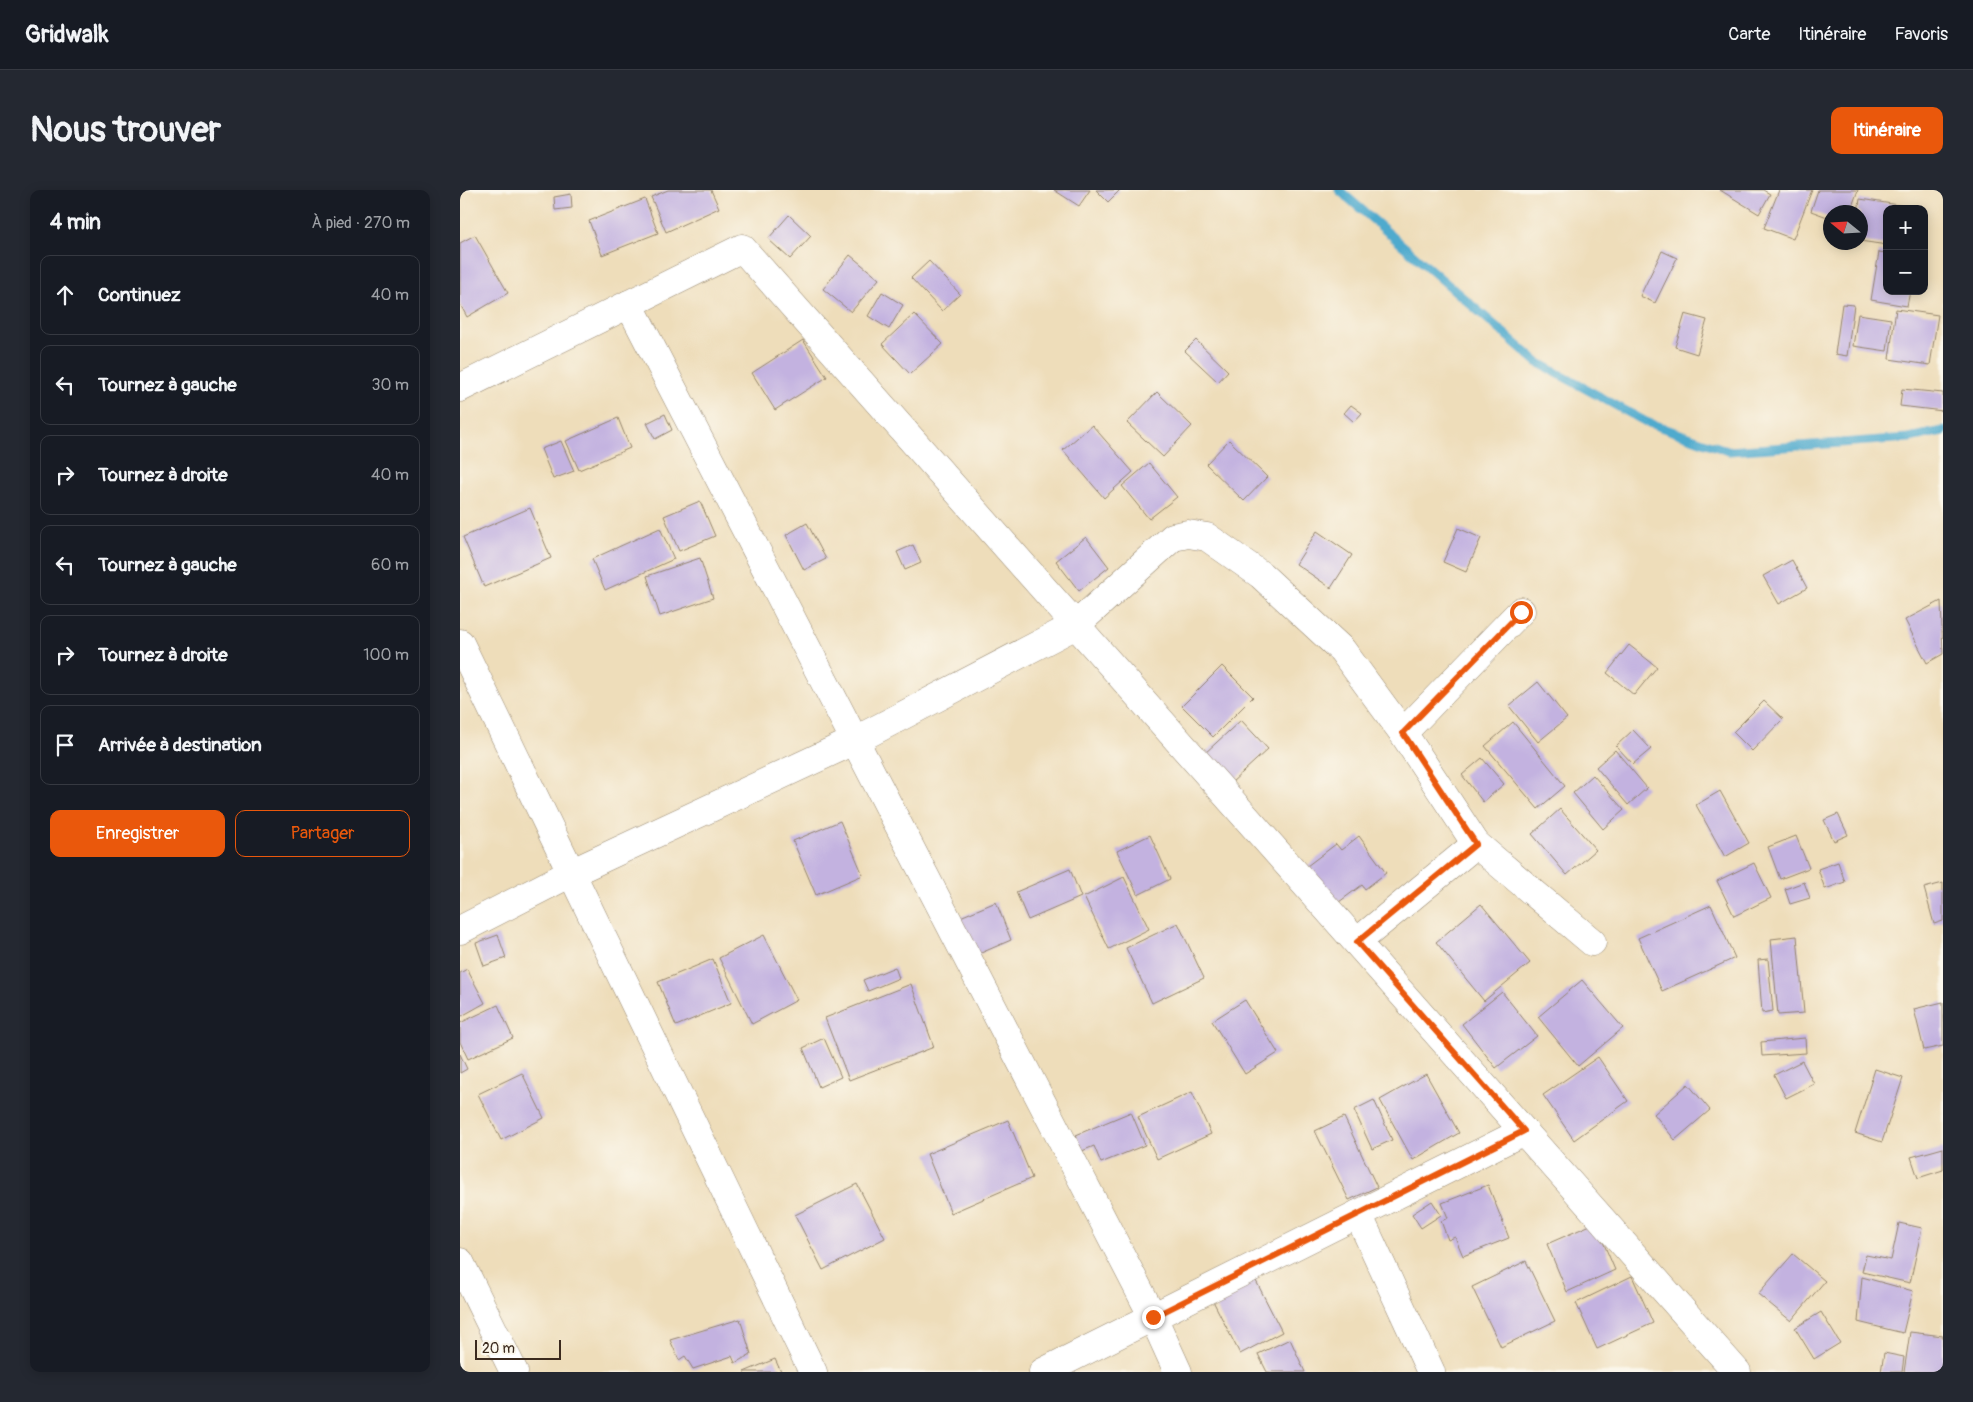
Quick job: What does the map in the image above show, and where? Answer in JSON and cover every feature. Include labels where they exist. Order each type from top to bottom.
[{"type":"street","points":[[460,388],[742,248],[1737,1372]]},
{"type":"street","points":[[629,304],[1153,1317],[1178,1372]]},
{"type":"street","points":[[460,930],[571,873],[854,741],[1076,625],[1173,537],[1188,534],[1207,537],[1261,574],[1342,650],[1403,733],[1476,844],[1592,942]]},
{"type":"street","points":[[1403,733],[1521,612]]},
{"type":"street","points":[[460,643],[813,1372]]},
{"type":"street","points":[[1357,942],[1476,844]]},
{"type":"street","points":[[1043,1372],[1524,1131]]},
{"type":"street","points":[[1358,1214],[1431,1372]]},
{"type":"street","points":[[460,1262],[514,1372]]},
{"type":"building","points":[[668,190],[711,190],[719,208],[666,232],[651,197]]},
{"type":"building","points":[[1054,190],[1090,190],[1079,206]]},
{"type":"building","points":[[1096,190],[1120,190],[1108,202]]},
{"type":"building","points":[[1720,190],[1763,190],[1770,194],[1759,214]]},
{"type":"building","points":[[1779,190],[1812,190],[1793,239],[1764,228]]},
{"type":"building","points":[[1818,190],[1858,190],[1853,205],[1823,205],[1823,215],[1811,211]]},
{"type":"building","points":[[571,194],[572,208],[555,210],[554,197]]},
{"type":"building","points":[[645,199],[658,233],[602,255],[589,221]]},
{"type":"building","points":[[1860,199],[1899,205],[1883,205],[1883,244],[1868,242],[1868,205],[1859,205]]},
{"type":"building","points":[[789,215],[811,236],[790,259],[768,239]]},
{"type":"building","points":[[475,235],[508,293],[467,317],[460,304],[460,243]]},
{"type":"building","points":[[1662,251],[1677,258],[1655,303],[1640,296]]},
{"type":"building","points":[[1879,252],[1883,252],[1883,295],[1909,295],[1907,306],[1871,300]]},
{"type":"building","points":[[850,255],[879,279],[851,312],[823,289]]},
{"type":"building","points":[[929,261],[960,294],[942,311],[911,278]]},
{"type":"building","points":[[882,292],[903,305],[889,329],[868,316]]},
{"type":"building","points":[[1842,304],[1854,305],[1847,356],[1835,354]]},
{"type":"building","points":[[1896,309],[1938,315],[1930,365],[1889,359]]},
{"type":"building","points":[[914,314],[943,344],[910,374],[882,344]]},
{"type":"building","points":[[1685,314],[1707,320],[1697,354],[1675,347]]},
{"type":"building","points":[[1858,314],[1891,319],[1887,351],[1853,346]]},
{"type":"building","points":[[803,340],[827,377],[775,410],[752,373]]},
{"type":"building","points":[[1196,340],[1228,371],[1218,382],[1185,351]]},
{"type":"building","points":[[1902,389],[1943,393],[1943,411],[1900,406]]},
{"type":"building","points":[[1157,392],[1192,426],[1163,457],[1127,423]]},
{"type":"building","points":[[1351,405],[1362,413],[1354,422],[1344,413]]},
{"type":"building","points":[[665,414],[672,430],[655,439],[647,423]]},
{"type":"building","points":[[618,418],[630,448],[579,470],[566,441]]},
{"type":"building","points":[[1092,425],[1133,472],[1104,498],[1063,450]]},
{"type":"building","points":[[1229,440],[1267,477],[1244,501],[1206,464]]},
{"type":"building","points":[[561,441],[574,471],[553,479],[541,449]]},
{"type":"building","points":[[1149,463],[1177,497],[1149,519],[1122,486]]},
{"type":"building","points":[[700,501],[715,536],[679,551],[664,516]]},
{"type":"building","points":[[530,508],[551,558],[484,587],[463,537]]},
{"type":"building","points":[[807,523],[826,559],[804,570],[786,535]]},
{"type":"building","points":[[660,528],[674,559],[605,590],[592,559]]},
{"type":"building","points":[[1458,528],[1481,538],[1466,572],[1443,562]]},
{"type":"building","points":[[1317,531],[1352,555],[1331,588],[1296,564]]},
{"type":"building","points":[[1086,537],[1109,567],[1079,591],[1056,561]]},
{"type":"building","points":[[913,545],[921,563],[905,570],[897,552]]},
{"type":"building","points":[[700,558],[713,598],[660,616],[647,576]]},
{"type":"building","points":[[1792,560],[1807,588],[1779,604],[1763,576]]},
{"type":"building","points":[[1941,601],[1943,654],[1927,663],[1905,620]]},
{"type":"building","points":[[1629,645],[1657,667],[1634,695],[1607,673]]},
{"type":"building","points":[[1222,666],[1253,697],[1213,737],[1182,706]]},
{"type":"building","points":[[1538,682],[1567,718],[1538,742],[1509,706]]},
{"type":"building","points":[[1764,701],[1783,719],[1752,751],[1733,732]]},
{"type":"building","points":[[1241,720],[1268,749],[1231,783],[1204,754]]},
{"type":"building","points":[[1513,722],[1565,786],[1538,809],[1485,746]]},
{"type":"building","points":[[1633,730],[1651,749],[1633,764],[1616,746]]},
{"type":"building","points":[[1615,750],[1647,788],[1628,805],[1596,767]]},
{"type":"building","points":[[1482,758],[1504,784],[1483,802],[1462,775]]},
{"type":"building","points":[[1593,775],[1624,810],[1603,829],[1573,793]]},
{"type":"building","points":[[1720,791],[1749,843],[1725,857],[1696,805]]},
{"type":"building","points":[[1560,809],[1596,850],[1567,875],[1532,834]]},
{"type":"building","points":[[1838,814],[1848,835],[1834,841],[1824,820]]},
{"type":"building","points":[[840,821],[863,875],[816,895],[793,841]]},
{"type":"building","points":[[1150,835],[1170,879],[1138,895],[1117,851]]},
{"type":"building","points":[[1359,836],[1386,873],[1365,889],[1362,885],[1335,905],[1307,866],[1336,844],[1341,850]]},
{"type":"building","points":[[1796,836],[1809,868],[1780,879],[1768,847]]},
{"type":"building","points":[[1838,862],[1845,882],[1825,889],[1818,869]]},
{"type":"building","points":[[1754,863],[1771,898],[1734,916],[1717,881]]},
{"type":"building","points":[[1070,869],[1081,897],[1028,920],[1016,892]]},
{"type":"building","points":[[1124,877],[1149,929],[1109,949],[1084,897]]},
{"type":"building","points":[[1804,882],[1810,898],[1790,904],[1785,889]]},
{"type":"building","points":[[1943,883],[1943,921],[1934,924],[1924,888]]},
{"type":"building","points":[[996,902],[1011,940],[974,956],[958,918]]},
{"type":"building","points":[[1481,904],[1530,963],[1484,1001],[1436,942]]},
{"type":"building","points":[[1711,905],[1735,958],[1662,991],[1638,938]]},
{"type":"building","points":[[1178,923],[1204,978],[1152,1003],[1126,948]]},
{"type":"building","points":[[498,935],[506,958],[484,966],[476,943]]},
{"type":"building","points":[[764,935],[797,1000],[752,1024],[719,958]]},
{"type":"building","points":[[1797,936],[1804,1013],[1778,1015],[1771,939]]},
{"type":"building","points":[[713,959],[731,1003],[676,1026],[658,982]]},
{"type":"building","points":[[1768,959],[1773,1011],[1762,1013],[1758,960]]},
{"type":"building","points":[[895,967],[899,978],[868,991],[863,980]]},
{"type":"building","points":[[467,969],[485,1003],[460,1017],[460,973]]},
{"type":"building","points":[[1582,980],[1623,1028],[1578,1066],[1538,1017]]},
{"type":"building","points":[[911,984],[934,1047],[849,1080],[825,1018]]},
{"type":"building","points":[[1502,992],[1537,1036],[1496,1068],[1462,1024]]},
{"type":"building","points":[[1245,1000],[1278,1053],[1245,1074],[1212,1021]]},
{"type":"building","points":[[1943,1002],[1943,1046],[1924,1050],[1914,1009]]},
{"type":"building","points":[[498,1005],[513,1038],[468,1059],[460,1042],[460,1023]]},
{"type":"building","points":[[824,1038],[841,1077],[819,1087],[803,1048]]},
{"type":"building","points":[[1805,1038],[1806,1053],[1762,1056],[1761,1042]]},
{"type":"building","points":[[460,1054],[467,1069],[460,1073]]},
{"type":"building","points":[[1598,1057],[1628,1101],[1574,1140],[1543,1095]]},
{"type":"building","points":[[1802,1061],[1814,1084],[1786,1098],[1774,1075]]},
{"type":"building","points":[[1875,1069],[1903,1078],[1882,1142],[1855,1133]]},
{"type":"building","points":[[522,1073],[544,1118],[501,1140],[478,1094]]},
{"type":"building","points":[[1426,1074],[1459,1133],[1413,1160],[1380,1100]]},
{"type":"building","points":[[1688,1084],[1710,1110],[1675,1140],[1654,1114]]},
{"type":"building","points":[[1192,1092],[1211,1134],[1157,1159],[1138,1117]]},
{"type":"building","points":[[1374,1100],[1392,1140],[1372,1149],[1354,1110]]},
{"type":"building","points":[[1131,1112],[1145,1145],[1101,1163],[1094,1146],[1082,1151],[1076,1135]]},
{"type":"building","points":[[1344,1117],[1377,1187],[1349,1200],[1315,1131]]},
{"type":"building","points":[[1008,1120],[1032,1178],[951,1213],[927,1154]]},
{"type":"building","points":[[1943,1148],[1943,1170],[1918,1178],[1911,1157]]},
{"type":"building","points":[[857,1184],[885,1238],[823,1270],[795,1215]]},
{"type":"building","points":[[1488,1185],[1509,1238],[1463,1256],[1455,1237],[1448,1240],[1441,1221],[1448,1218],[1442,1203]]},
{"type":"building","points":[[1432,1201],[1441,1215],[1421,1228],[1412,1214]]},
{"type":"building","points":[[1595,1223],[1615,1270],[1567,1292],[1547,1244]]},
{"type":"building","points":[[1899,1223],[1922,1228],[1910,1283],[1862,1272],[1866,1255],[1891,1260]]},
{"type":"building","points":[[1793,1254],[1825,1281],[1791,1321],[1758,1294]]},
{"type":"building","points":[[1526,1261],[1555,1321],[1501,1347],[1472,1287]]},
{"type":"building","points":[[1253,1275],[1282,1332],[1240,1354],[1211,1297]]},
{"type":"building","points":[[1632,1276],[1653,1323],[1597,1349],[1576,1303]]},
{"type":"building","points":[[1862,1277],[1913,1291],[1903,1333],[1858,1322]]},
{"type":"building","points":[[1821,1312],[1840,1343],[1814,1359],[1795,1328]]},
{"type":"building","points":[[740,1319],[751,1354],[735,1363],[732,1356],[693,1369],[685,1356],[679,1360],[670,1340]]},
{"type":"building","points":[[1910,1332],[1943,1336],[1943,1372],[1904,1372]]},
{"type":"building","points":[[1290,1339],[1305,1372],[1267,1372],[1258,1354]]},
{"type":"building","points":[[1884,1353],[1904,1357],[1902,1372],[1881,1372]]},
{"type":"building","points":[[775,1359],[781,1372],[744,1372]]},
{"type":"waterway","points":[[1339,190],[1537,362],[1646,422],[1729,451],[1909,438],[1943,431]]},
{"type":"route","points":[[1153,1317],[1524,1131],[1357,942],[1476,844],[1403,733],[1521,612]]}]
